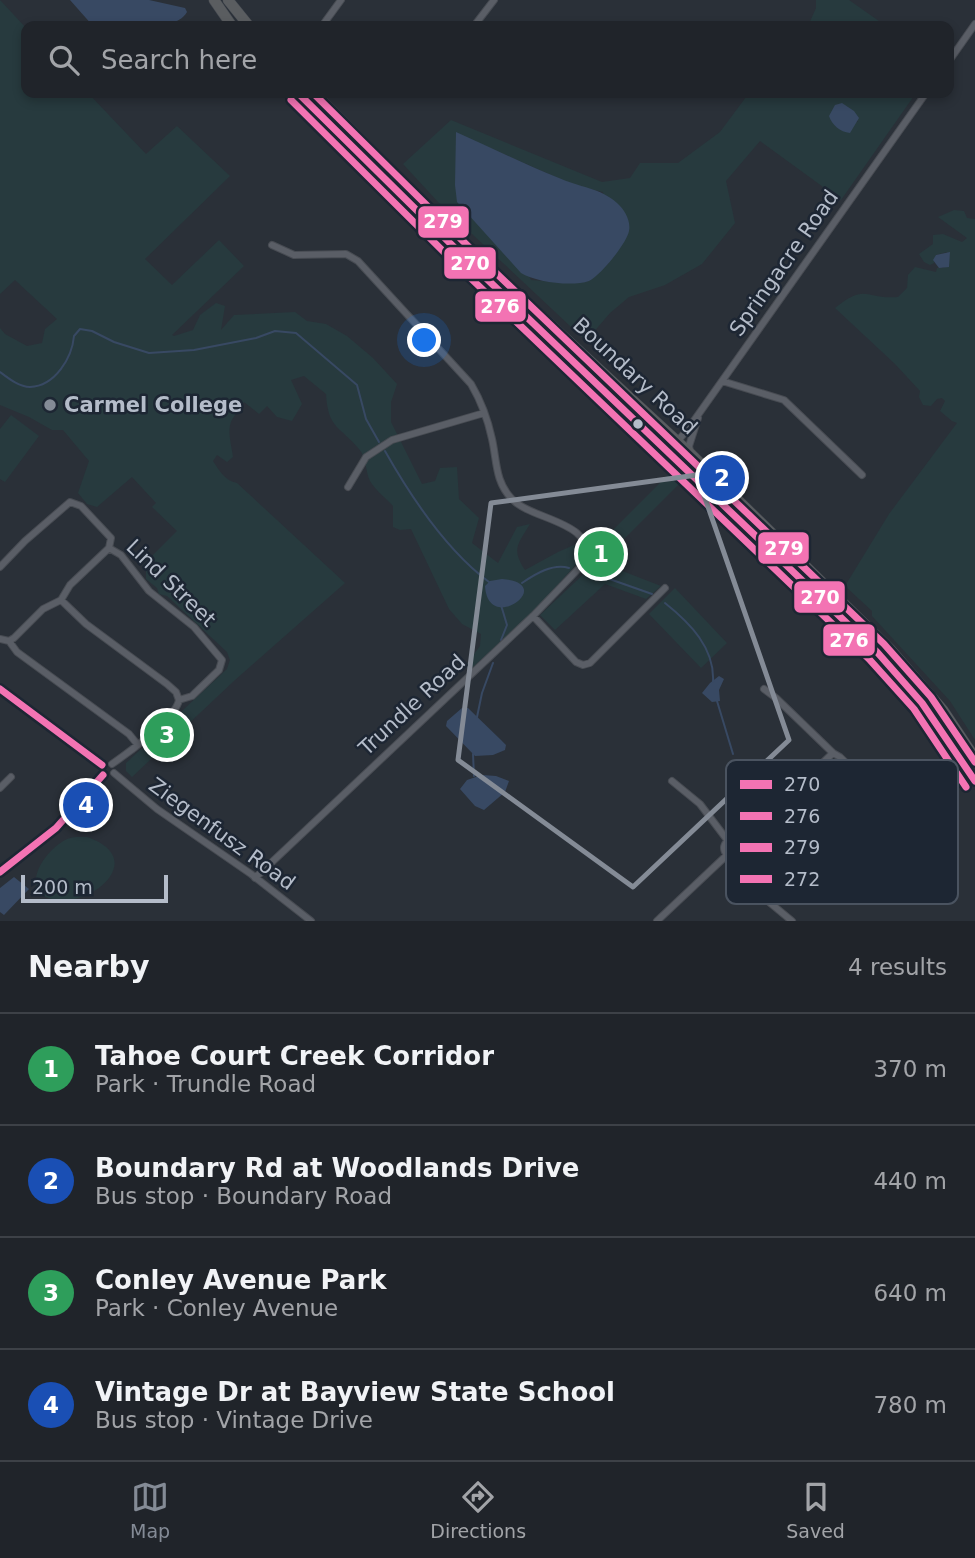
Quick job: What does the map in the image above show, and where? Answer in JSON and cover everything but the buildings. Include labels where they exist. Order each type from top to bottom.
[{"type":"highway","points":[[214,0],[229,21]]},
{"type":"highway","points":[[228,0],[244,21]]},
{"type":"highway","name":"Boundary Road","points":[[303,98],[465,258],[877,652],[922,703],[975,781]]},
{"type":"highway","name":"Boundary Road","points":[[319,98],[485,264],[690,453],[891,650],[932,696],[975,758]]},
{"type":"highway","points":[[922,703],[932,696]]},
{"type":"street","points":[[325,21],[341,0]]},
{"type":"street","points":[[478,21],[494,0]]},
{"type":"street","points":[[954,54],[975,24]]},
{"type":"street","name":"Springacre Road","points":[[669,451],[722,381],[922,98]]},
{"type":"street","points":[[272,245],[294,256],[346,254],[358,261],[471,384],[484,413],[392,440],[366,457],[348,487]]},
{"type":"street","points":[[722,381],[784,400],[862,475]]},
{"type":"street","points":[[690,453],[690,444],[701,410]]},
{"type":"street","name":"Trundle Road","points":[[255,878],[533,616],[584,563],[588,554],[587,545],[569,527],[525,509],[513,501],[502,487],[484,413]]},
{"type":"street","points":[[0,567],[24,541],[70,502],[80,506],[110,538],[110,548],[70,585],[61,600],[43,609],[9,641]]},
{"type":"street","name":"Lind Street","points":[[110,548],[121,555],[149,591],[194,627],[222,660],[219,670],[192,696],[179,700]]},
{"type":"street","points":[[533,616],[576,662],[583,665],[590,663],[665,588]]},
{"type":"street","points":[[61,600],[86,624],[167,684],[176,692],[179,700],[176,709],[153,733],[112,764]]},
{"type":"street","points":[[0,639],[9,641],[17,652],[129,734],[138,745]]},
{"type":"street","points":[[0,689],[102,765]]},
{"type":"street","points":[[764,689],[843,760]]},
{"type":"street","points":[[826,760],[833,753]]},
{"type":"street","points":[[103,775],[100,769],[102,765],[106,762],[112,764]]},
{"type":"street","points":[[103,775],[114,773],[112,764]]},
{"type":"street","name":"Ziegenfusz Road","points":[[114,773],[157,809],[311,921]]},
{"type":"street","points":[[0,872],[50,835],[103,775]]},
{"type":"street","points":[[0,788],[11,777]]},
{"type":"street","points":[[672,781],[700,804],[726,838]]},
{"type":"street","points":[[657,921],[726,856]]},
{"type":"street","points":[[771,904],[792,921]]},
{"type":"highlighted area","points":[[697,475],[789,740],[633,887],[458,760],[491,503]]},
{"type":"green space","points":[[0,0],[21,23],[21,98],[93,98],[146,154],[177,126],[230,176],[145,259],[172,285],[219,240],[244,266],[172,335],[193,330],[200,315],[216,303],[225,306],[221,330],[234,315],[295,312],[307,321],[326,324],[347,336],[373,358],[397,384],[391,402],[391,422],[422,484],[435,481],[440,468],[457,467],[459,499],[479,518],[472,543],[498,563],[517,527],[530,524],[517,551],[525,570],[574,545],[584,549],[581,559],[537,608],[469,671],[466,665],[480,646],[481,634],[462,624],[449,609],[411,529],[400,530],[393,527],[393,506],[370,481],[362,453],[332,421],[326,394],[304,376],[291,380],[302,404],[292,421],[277,417],[267,406],[259,414],[244,402],[230,426],[233,457],[227,462],[217,455],[213,461],[226,478],[237,483],[345,583],[235,680],[132,777],[126,771],[126,763],[227,669],[230,660],[227,652],[167,596],[159,594],[157,588],[146,579],[146,569],[142,566],[177,531],[152,507],[156,503],[132,477],[97,507],[87,504],[78,493],[89,461],[63,430],[52,430],[0,405],[0,328],[5,334],[27,346],[42,343],[45,329],[57,319],[15,280],[0,294]]},
{"type":"green space","points":[[816,0],[849,0],[879,21],[810,21],[816,8]]},
{"type":"green space","points":[[745,98],[912,98],[841,200],[760,141],[726,181],[735,223],[702,264],[665,285],[629,297],[610,313],[586,341],[438,202],[403,164],[451,120],[602,182],[630,178],[640,163],[678,163],[720,132]],"holes":[[[847,106],[858,122],[829,116]],[[456,133],[576,186],[603,192],[609,263],[589,281],[569,283],[531,280]]]},
{"type":"green space","points":[[954,210],[964,211],[967,218],[975,219],[975,740],[950,701],[872,616],[872,611],[845,586],[889,514],[957,423],[940,411],[945,401],[942,398],[937,399],[931,406],[923,405],[919,397],[920,391],[835,308],[860,294],[898,297],[907,288],[908,275],[915,267],[936,272],[937,268],[944,268],[947,252],[936,255],[934,263],[930,265],[924,262],[919,254],[933,244],[933,235],[943,234],[962,242],[967,238],[938,217]]},
{"type":"green space","points":[[11,415],[39,436],[5,482],[0,479],[0,429]]},
{"type":"green space","points":[[671,472],[681,482],[604,559],[612,567],[661,586],[646,599],[605,584],[555,630],[540,615],[589,569],[594,549]]},
{"type":"green space","points":[[675,588],[727,643],[701,668],[649,614]]},
{"type":"green space","points":[[87,837],[107,847],[114,860],[112,873],[103,884],[89,894],[72,899],[55,900],[39,893],[36,878],[47,856],[68,839]]},
{"type":"water","points":[[70,0],[149,0],[185,8],[187,12],[176,21],[89,21]]},
{"type":"water","points":[[842,103],[859,118],[850,133],[837,128],[829,116],[835,105]]},
{"type":"water","points":[[456,132],[546,173],[604,194],[617,203],[627,216],[627,236],[600,273],[589,281],[573,284],[535,279],[521,273],[457,202]]},
{"type":"water","points":[[950,252],[949,267],[939,268],[933,260],[936,255]]},
{"type":"water","points":[[502,579],[518,582],[524,589],[516,603],[497,607],[489,600],[485,586],[490,581]]},
{"type":"water","points":[[719,676],[724,679],[719,690],[720,701],[712,702],[702,693]]},
{"type":"water","points":[[462,708],[468,708],[501,740],[506,745],[505,750],[493,755],[475,756],[446,726],[447,721]]},
{"type":"water","points":[[482,775],[509,781],[505,792],[484,810],[475,806],[460,789],[467,780]]},
{"type":"water","points":[[14,877],[29,889],[4,915],[0,912],[0,888]]},
{"type":"waterway","points":[[0,372],[26,387],[47,382],[66,362],[74,336],[80,329],[149,353],[194,350],[256,338],[275,331],[296,333],[357,385],[366,419],[379,442]]},
{"type":"waterway","points":[[385,451],[444,539],[489,582]]},
{"type":"waterway","points":[[522,583],[551,568],[569,568]]},
{"type":"waterway","points":[[590,575],[601,576],[652,594]]},
{"type":"waterway","points":[[665,603],[699,637],[710,658],[713,682]]},
{"type":"waterway","points":[[501,605],[507,625],[501,640]]},
{"type":"waterway","points":[[477,717],[493,663]]},
{"type":"waterway","points":[[717,701],[733,754]]},
{"type":"waterway","points":[[473,754],[474,776]]},
{"type":"transit line","name":"270","points":[[303,98],[465,258],[877,652],[922,703],[975,781]]},
{"type":"transit line","name":"279","points":[[318,98],[472,250],[884,644],[931,697],[975,762]]},
{"type":"transit line","name":"276","points":[[291,100],[458,266],[869,659],[914,709],[948,760]]},
{"type":"transit line","name":"272","points":[[0,689],[102,765]]},
{"type":"transit line","name":"272","points":[[0,872],[56,828],[103,775]]},
{"type":"transit line","name":"276","points":[[958,775],[966,787]]},
{"type":"place","name":"Carmel College","points":[[50,405]]},
{"type":"place","name":"Boundary Rd at Woodlands Drive","points":[[722,478]]},
{"type":"place","name":"Tahoe Court Creek Corridor","points":[[601,554]]},
{"type":"place","name":"Conley Avenue Park","points":[[167,735]]},
{"type":"place","name":"Vintage Dr at Bayview State School","points":[[86,805]]}]
